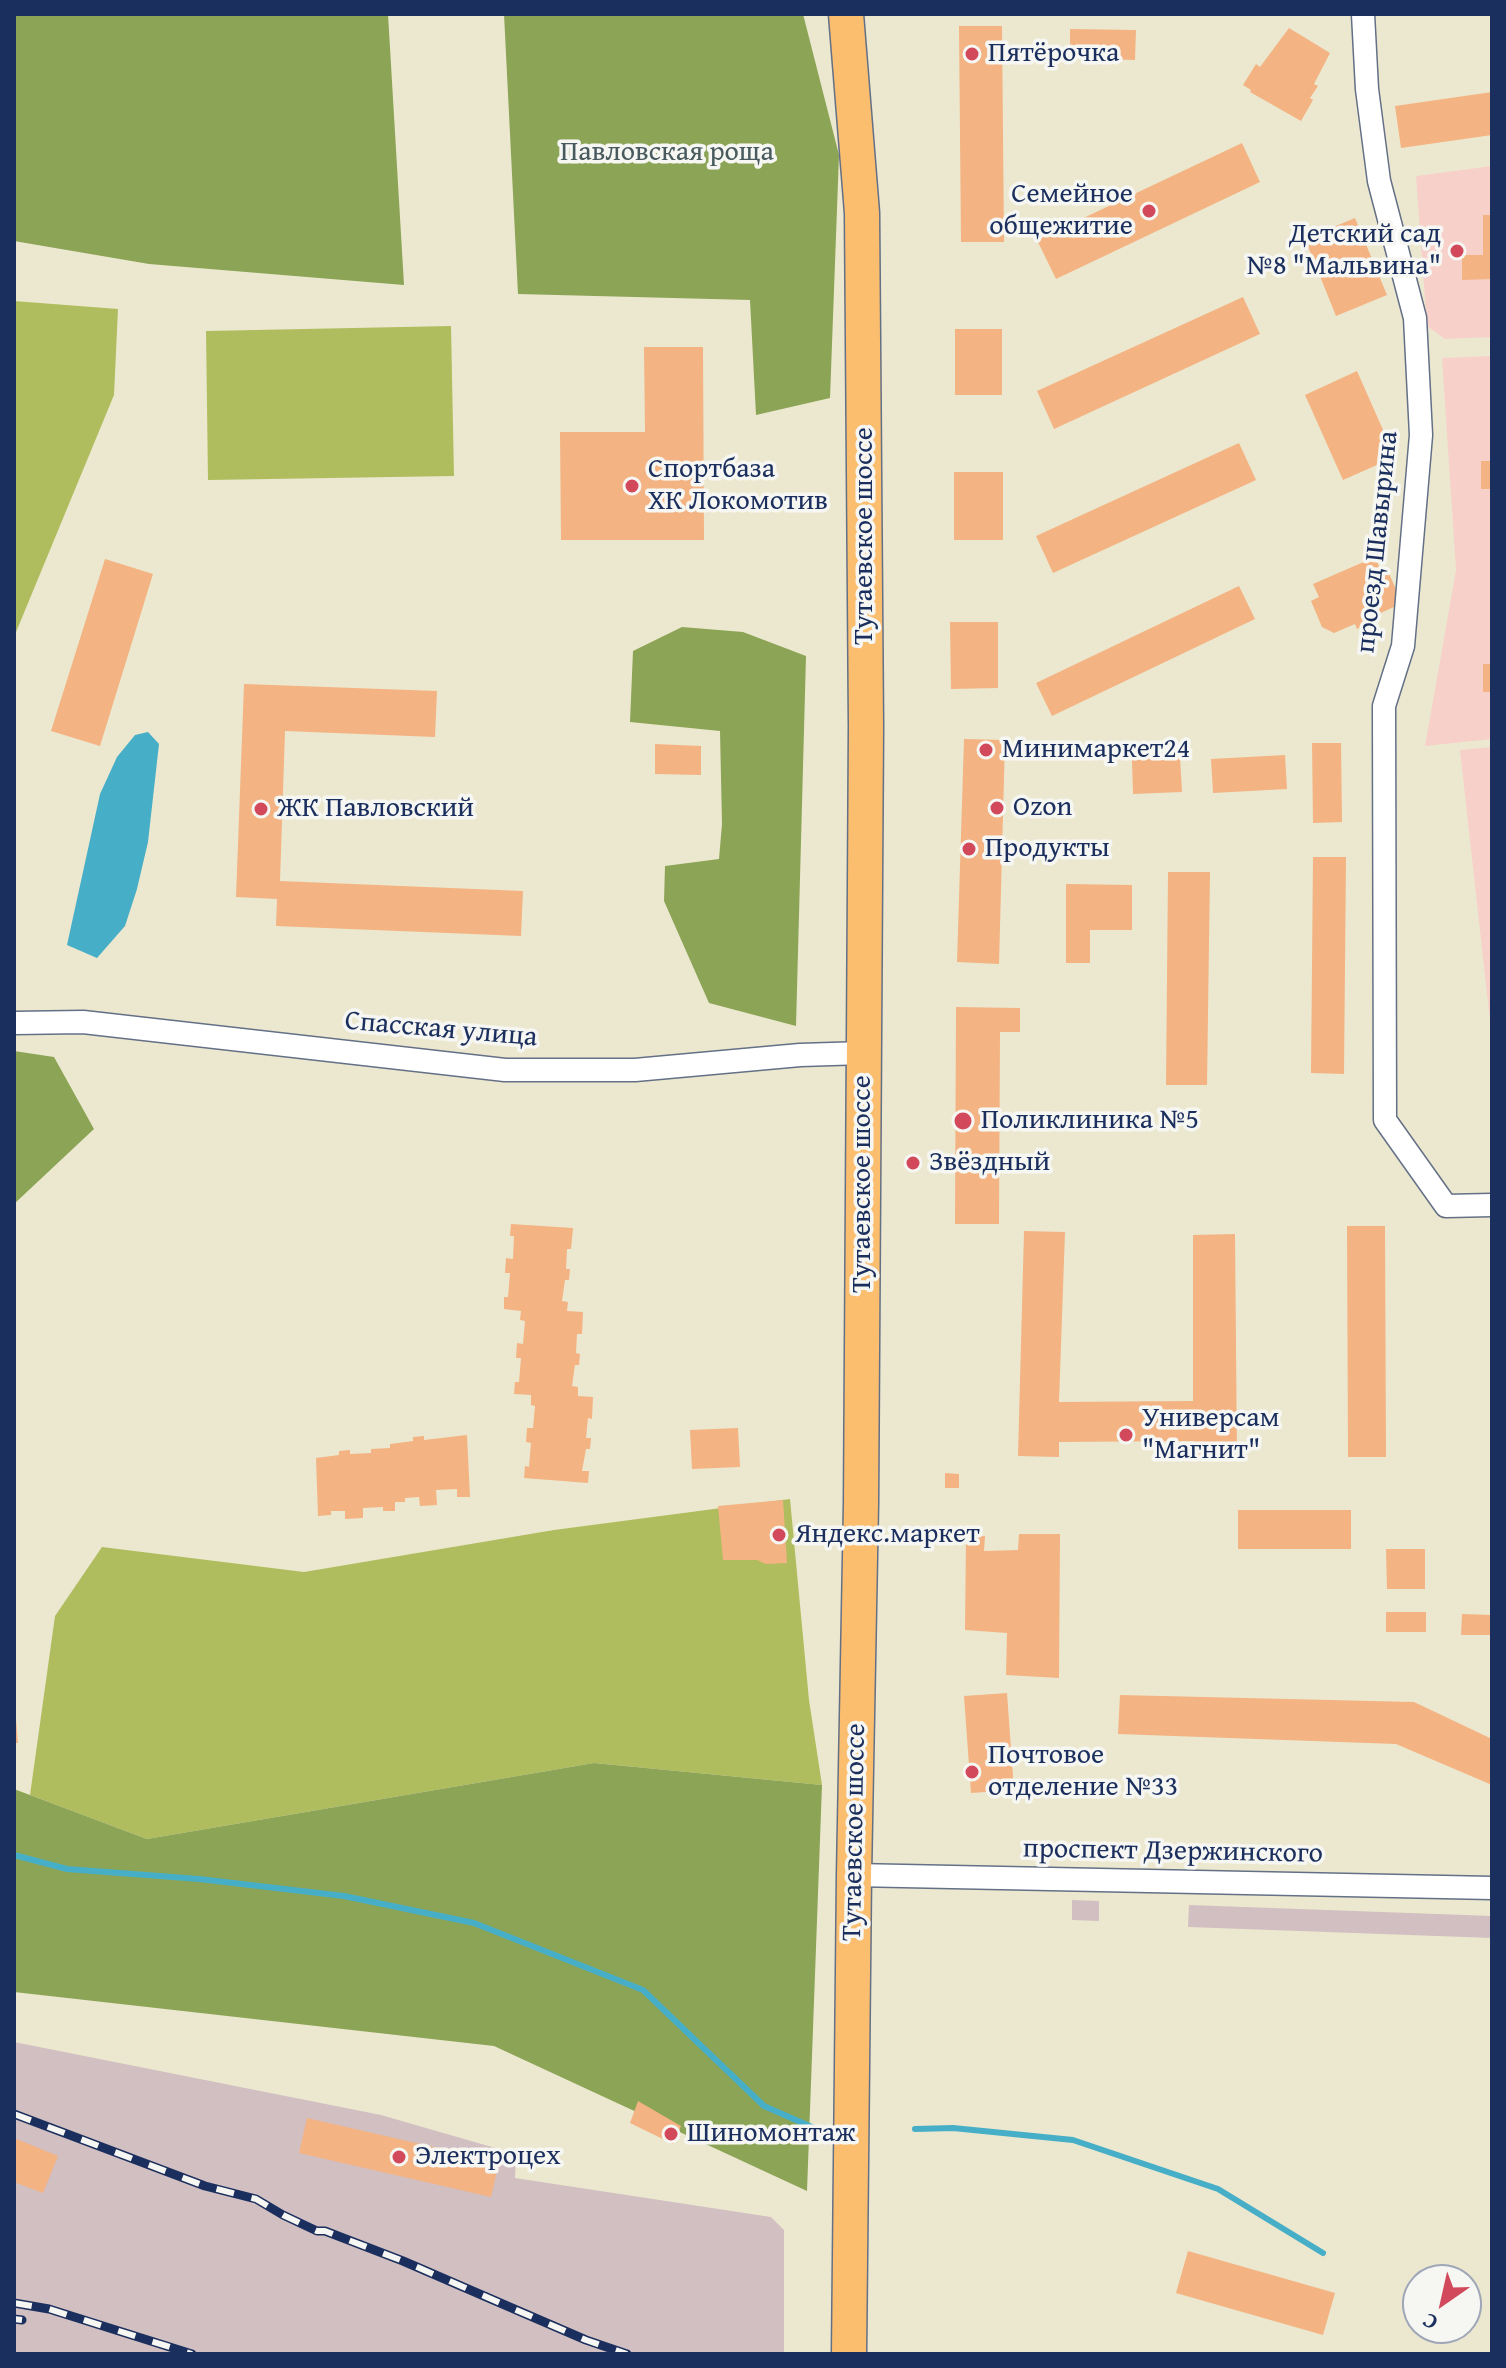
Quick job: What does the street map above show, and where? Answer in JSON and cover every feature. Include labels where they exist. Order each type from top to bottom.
[{"type":"main road","name":"Тутаевское шоссе","points":[[846,14],[862,213],[866,712],[861,1504],[849,2354]]},
{"type":"street","name":"проезд Шавырина","points":[[1363,14],[1367,89],[1379,181],[1415,318],[1421,435],[1403,646],[1384,706],[1385,1120],[1446,1206],[1492,1205]]},
{"type":"street","name":"Спасская улица","points":[[14,1023],[98,1024],[505,1070],[635,1070],[800,1055],[864,1053]]},
{"type":"street","name":"проспект Дзержинского","points":[[854,1875],[1492,1888]]},
{"type":"shaded area","name":"Детский сад №8 \"Мальвина\"","points":[[1492,166],[1492,337],[1445,339],[1427,326],[1416,176]]},
{"type":"shaded area","points":[[1492,356],[1492,739],[1425,746],[1456,570],[1442,358]]},
{"type":"shaded area","points":[[1492,747],[1492,1039],[1460,750]]},
{"type":"shaded area","points":[[1072,1900],[1099,1901],[1099,1921],[1072,1920]]},
{"type":"shaded area","points":[[1189,1905],[1492,1916],[1492,1938],[1188,1927]]},
{"type":"shaded area","points":[[14,2042],[381,2115],[516,2154],[515,2178],[771,2217],[784,2230],[784,2354],[14,2354]]},
{"type":"green space","points":[[14,14],[388,14],[404,285],[149,264],[14,241]]},
{"type":"green space","name":"Павловская роща","points":[[504,14],[803,14],[839,155],[830,398],[756,415],[750,300],[518,294]]},
{"type":"green space","points":[[14,301],[118,309],[114,395],[14,637]]},
{"type":"green space","points":[[451,326],[454,476],[208,480],[206,331]]},
{"type":"green space","points":[[682,627],[743,632],[806,656],[796,1026],[709,1003],[664,901],[665,866],[719,859],[722,824],[720,731],[630,722],[633,651]]},
{"type":"green space","points":[[14,1051],[54,1057],[94,1129],[14,1204]]},
{"type":"green space","points":[[790,1499],[809,1700],[822,1785],[594,1763],[147,1839],[30,1795],[55,1616],[102,1547],[304,1572],[554,1530]]},
{"type":"green space","points":[[594,1763],[822,1785],[807,2191],[494,2046],[14,1992],[14,1789],[147,1839]]},
{"type":"water","points":[[148,732],[159,744],[148,842],[125,926],[97,958],[67,945],[100,794],[117,757],[135,735]]},
{"type":"building","points":[[959,26],[1002,26],[1004,242],[961,242]]},
{"type":"building","points":[[1289,28],[1330,53],[1314,84],[1318,86],[1310,98],[1313,100],[1301,121],[1243,85],[1256,64],[1260,67]]},
{"type":"building","points":[[1070,29],[1136,30],[1135,60],[1070,58]]},
{"type":"building","points":[[1492,92],[1492,135],[1401,148],[1395,106]]},
{"type":"building","name":"Семейное общежитие","points":[[1242,143],[1260,182],[1056,279],[1037,240]]},
{"type":"building","points":[[1483,215],[1492,215],[1492,279],[1462,280],[1462,255],[1483,255]]},
{"type":"building","points":[[1355,218],[1387,295],[1336,316],[1305,239]]},
{"type":"building","points":[[1243,297],[1260,334],[1054,429],[1037,391]]},
{"type":"building","points":[[955,329],[1002,329],[1002,395],[955,395]]},
{"type":"building","name":"Спортбаза ХК Локомотив","points":[[644,347],[703,347],[704,540],[561,540],[560,432],[645,432]]},
{"type":"building","points":[[1357,371],[1395,457],[1343,480],[1305,395]]},
{"type":"building","points":[[1239,443],[1256,480],[1053,573],[1036,536]]},
{"type":"building","points":[[1481,461],[1492,461],[1492,489],[1481,489]]},
{"type":"building","points":[[954,472],[1003,472],[1003,540],[954,540]]},
{"type":"building","points":[[1375,557],[1381,571],[1387,569],[1398,594],[1394,607],[1374,616],[1376,620],[1357,629],[1355,624],[1334,633],[1322,627],[1311,601],[1319,597],[1313,584]]},
{"type":"building","points":[[105,559],[153,574],[100,746],[51,731]]},
{"type":"building","points":[[1239,586],[1255,619],[1052,716],[1036,683]]},
{"type":"building","points":[[950,622],[998,622],[998,688],[951,689]]},
{"type":"building","points":[[1483,664],[1492,664],[1492,692],[1483,692]]},
{"type":"building","name":"ЖК Павловский","points":[[244,684],[437,691],[435,737],[285,731],[280,881],[523,891],[521,936],[276,926],[277,899],[236,897]]},
{"type":"building","points":[[964,739],[1005,740],[999,964],[957,962]]},
{"type":"building","points":[[1312,743],[1341,743],[1342,822],[1313,823]]},
{"type":"building","points":[[655,744],[701,746],[701,775],[655,774]]},
{"type":"building","points":[[1285,755],[1287,789],[1213,793],[1211,759]]},
{"type":"building","points":[[1180,757],[1182,792],[1133,794],[1132,760]]},
{"type":"building","points":[[1313,857],[1346,857],[1344,1074],[1311,1073]]},
{"type":"building","points":[[1168,872],[1210,872],[1207,1085],[1166,1085]]},
{"type":"building","points":[[1066,884],[1132,885],[1132,930],[1090,930],[1090,963],[1066,963]]},
{"type":"building","points":[[956,1007],[1020,1008],[1020,1032],[1000,1032],[999,1224],[955,1224]]},
{"type":"building","name":"Звёздный","points":[[907,1157],[920,1158],[919,1169],[906,1168]]},
{"type":"building","points":[[511,1224],[573,1228],[571,1249],[567,1249],[569,1280],[565,1280],[562,1301],[568,1302],[567,1311],[583,1312],[582,1334],[577,1334],[579,1365],[575,1365],[572,1386],[578,1387],[578,1396],[593,1397],[592,1419],[588,1418],[586,1438],[591,1438],[590,1449],[586,1449],[582,1471],[589,1471],[588,1483],[524,1478],[525,1466],[529,1467],[531,1443],[526,1442],[527,1428],[533,1428],[535,1406],[531,1405],[531,1395],[514,1394],[515,1382],[519,1382],[521,1358],[516,1358],[517,1343],[523,1344],[525,1321],[520,1320],[521,1311],[504,1309],[510,1273],[505,1273],[506,1258],[513,1259]]},
{"type":"building","points":[[1347,1226],[1385,1226],[1386,1457],[1348,1457]]},
{"type":"building","points":[[1024,1231],[1065,1232],[1059,1402],[1193,1401],[1193,1235],[1235,1234],[1237,1457],[1194,1457],[1194,1441],[1059,1442],[1059,1457],[1018,1456]]},
{"type":"building","points":[[738,1428],[740,1467],[692,1469],[690,1430]]},
{"type":"building","points":[[467,1435],[470,1497],[457,1497],[457,1489],[436,1490],[437,1505],[420,1506],[419,1497],[405,1498],[405,1502],[395,1502],[395,1511],[383,1511],[383,1507],[363,1508],[363,1518],[345,1519],[345,1511],[331,1511],[331,1515],[318,1516],[316,1458],[350,1450],[350,1454],[371,1453],[371,1449],[390,1448],[390,1444],[413,1441],[413,1437],[424,1436],[424,1440]]},
{"type":"building","points":[[945,1473],[959,1474],[959,1488],[945,1488]]},
{"type":"building","points":[[783,1500],[787,1563],[723,1560],[718,1506]]},
{"type":"building","points":[[1238,1510],[1351,1510],[1351,1549],[1238,1549]]},
{"type":"building","points":[[1019,1534],[1060,1534],[1059,1678],[1006,1675],[1007,1633],[965,1630],[966,1537],[985,1536],[984,1551],[1018,1550]]},
{"type":"building","points":[[1386,1549],[1425,1549],[1425,1589],[1387,1589]]},
{"type":"building","points":[[1386,1612],[1426,1612],[1426,1632],[1386,1632]]},
{"type":"building","points":[[1462,1614],[1492,1615],[1492,1635],[1461,1635]]},
{"type":"building","points":[[1007,1693],[1014,1790],[971,1793],[964,1696]]},
{"type":"building","points":[[1120,1695],[1414,1702],[1492,1739],[1492,1785],[1396,1744],[1118,1734]]},
{"type":"building","points":[[16,1719],[18,1743],[14,1743]]},
{"type":"building","points":[[638,2101],[681,2126],[673,2144],[630,2123]]},
{"type":"building","name":"Электроцех","points":[[307,2118],[499,2162],[491,2197],[299,2153]]},
{"type":"building","points":[[14,2138],[58,2156],[43,2193],[14,2182]]},
{"type":"building","points":[[1188,2251],[1335,2293],[1323,2335],[1176,2293]]},
{"type":"waterway","points":[[14,1855],[67,1869],[199,1879],[344,1896],[474,1923],[643,1990],[764,2106],[821,2131]]},
{"type":"waterway","points":[[915,2129],[953,2128],[1073,2140],[1218,2189],[1323,2253]]},
{"type":"railway","points":[[14,2114],[205,2186],[256,2199],[317,2231],[325,2231],[403,2261],[586,2340],[627,2354]]},
{"type":"railway","points":[[14,2303],[49,2309],[192,2354]]},
{"type":"railway","points":[[14,2319],[22,2320]]},
{"type":"place","name":"Пятёрочка","points":[[972,54]]},
{"type":"place","name":"Семейное общежитие","points":[[1149,211]]},
{"type":"place","name":"Детский сад №8 \"Мальвина\"","points":[[1457,251]]},
{"type":"place","name":"Спортбаза ХК Локомотив","points":[[632,486]]},
{"type":"place","name":"Минимаркет24","points":[[986,750]]},
{"type":"place","name":"Ozon","points":[[997,808]]},
{"type":"place","name":"ЖК Павловский","points":[[261,809]]},
{"type":"place","name":"Продукты","points":[[969,849]]},
{"type":"place","name":"Поликлиника №5","points":[[963,1121]]},
{"type":"place","name":"Звёздный","points":[[913,1163]]},
{"type":"place","name":"Универсам \"Магнит\"","points":[[1126,1435]]},
{"type":"place","name":"Яндекс.маркет","points":[[779,1535]]},
{"type":"place","name":"Почтовое отделение №33","points":[[972,1772]]},
{"type":"place","name":"Шиномонтаж","points":[[671,2134]]},
{"type":"place","name":"Электроцех","points":[[399,2157]]}]
